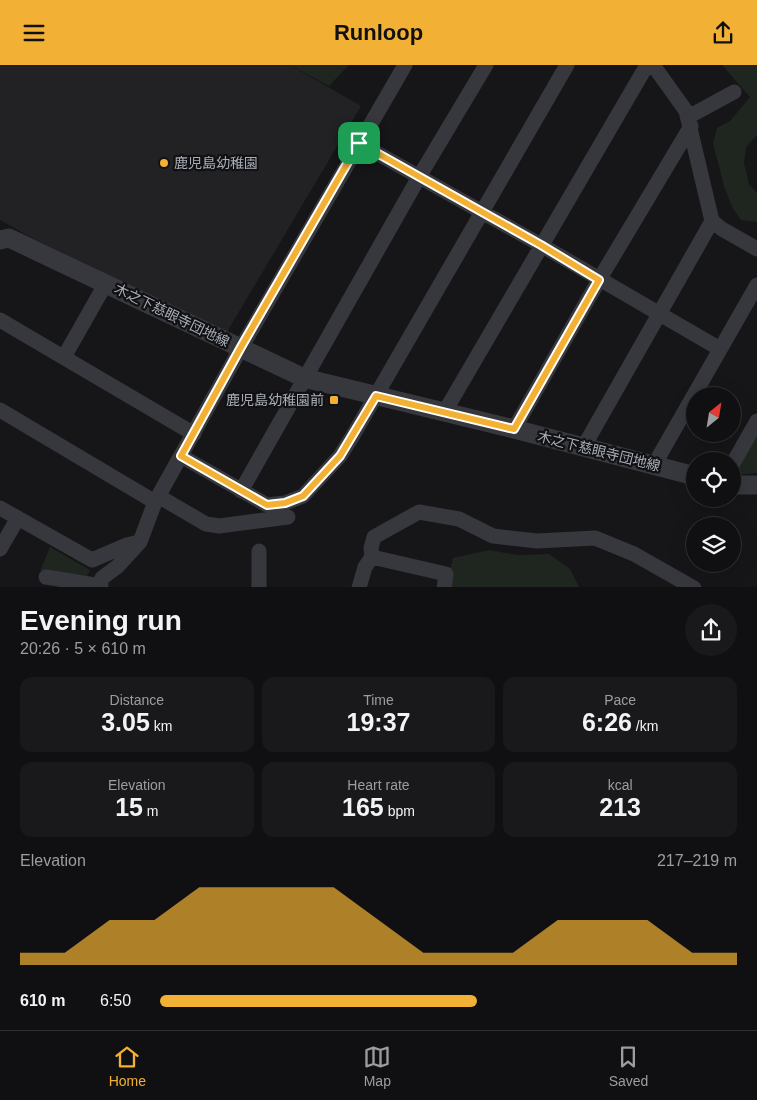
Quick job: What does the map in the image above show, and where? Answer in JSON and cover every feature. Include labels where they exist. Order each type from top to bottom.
[{"type":"street","points":[[46,577],[100,587],[102,578],[118,567],[140,543],[156,499],[241,347],[405,65]]},
{"type":"street","points":[[241,491],[419,177],[486,65]]},
{"type":"street","points":[[181,456],[267,505],[285,503],[303,496],[340,456],[567,65]]},
{"type":"street","points":[[444,413],[647,65]]},
{"type":"street","points":[[654,65],[686,111],[712,221],[722,229],[757,249]]},
{"type":"street","points":[[514,429],[689,121],[734,92]]},
{"type":"street","points":[[359,143],[541,245],[720,349]]},
{"type":"street","points":[[583,448],[712,221]]},
{"type":"street","name":"木之下慈眼寺団地線","points":[[3,238],[106,283],[304,378],[514,429],[686,474]]},
{"type":"street","points":[[64,357],[106,283]]},
{"type":"street","points":[[654,465],[757,285]]},
{"type":"street","points":[[0,320],[194,433]]},
{"type":"street","points":[[0,410],[156,499],[206,524],[219,526],[288,517]]},
{"type":"street","points":[[739,452],[757,421]]},
{"type":"street","points":[[741,485],[757,485]]},
{"type":"street","points":[[0,508],[92,560],[128,545],[140,543]]},
{"type":"street","points":[[359,587],[365,567],[372,557],[371,548],[374,537],[419,512],[459,519],[494,536],[537,541],[595,538],[634,554],[694,587]]},
{"type":"street","points":[[0,549],[18,518]]},
{"type":"street","points":[[259,551],[259,587]]},
{"type":"street","points":[[372,557],[446,575],[444,587]]},
{"type":"shaded area","name":"鹿児島幼稚園","points":[[0,65],[290,65],[361,106],[227,332],[32,238],[0,220]]},
{"type":"shaded area","points":[[290,65],[349,65],[329,86]]},
{"type":"shaded area","points":[[722,65],[757,65],[757,135],[746,147],[744,163],[749,184],[757,193],[757,222],[741,220],[732,207],[724,186],[713,143],[717,128],[730,121],[750,97]]},
{"type":"shaded area","points":[[757,431],[757,473],[741,475],[741,460]]},
{"type":"shaded area","points":[[50,547],[90,570],[87,576],[40,571]]},
{"type":"shaded area","points":[[489,550],[517,555],[549,554],[570,569],[579,587],[446,587],[453,558]]},
{"type":"place","name":"鹿児島幼稚園","points":[[164,163]]},
{"type":"place","name":"鹿児島幼稚園前","points":[[334,400]]},
{"type":"route","points":[[359,143],[541,245],[599,280],[514,429],[376,396],[340,456],[303,496],[285,503],[267,505],[181,456],[241,347],[359,143]]}]
